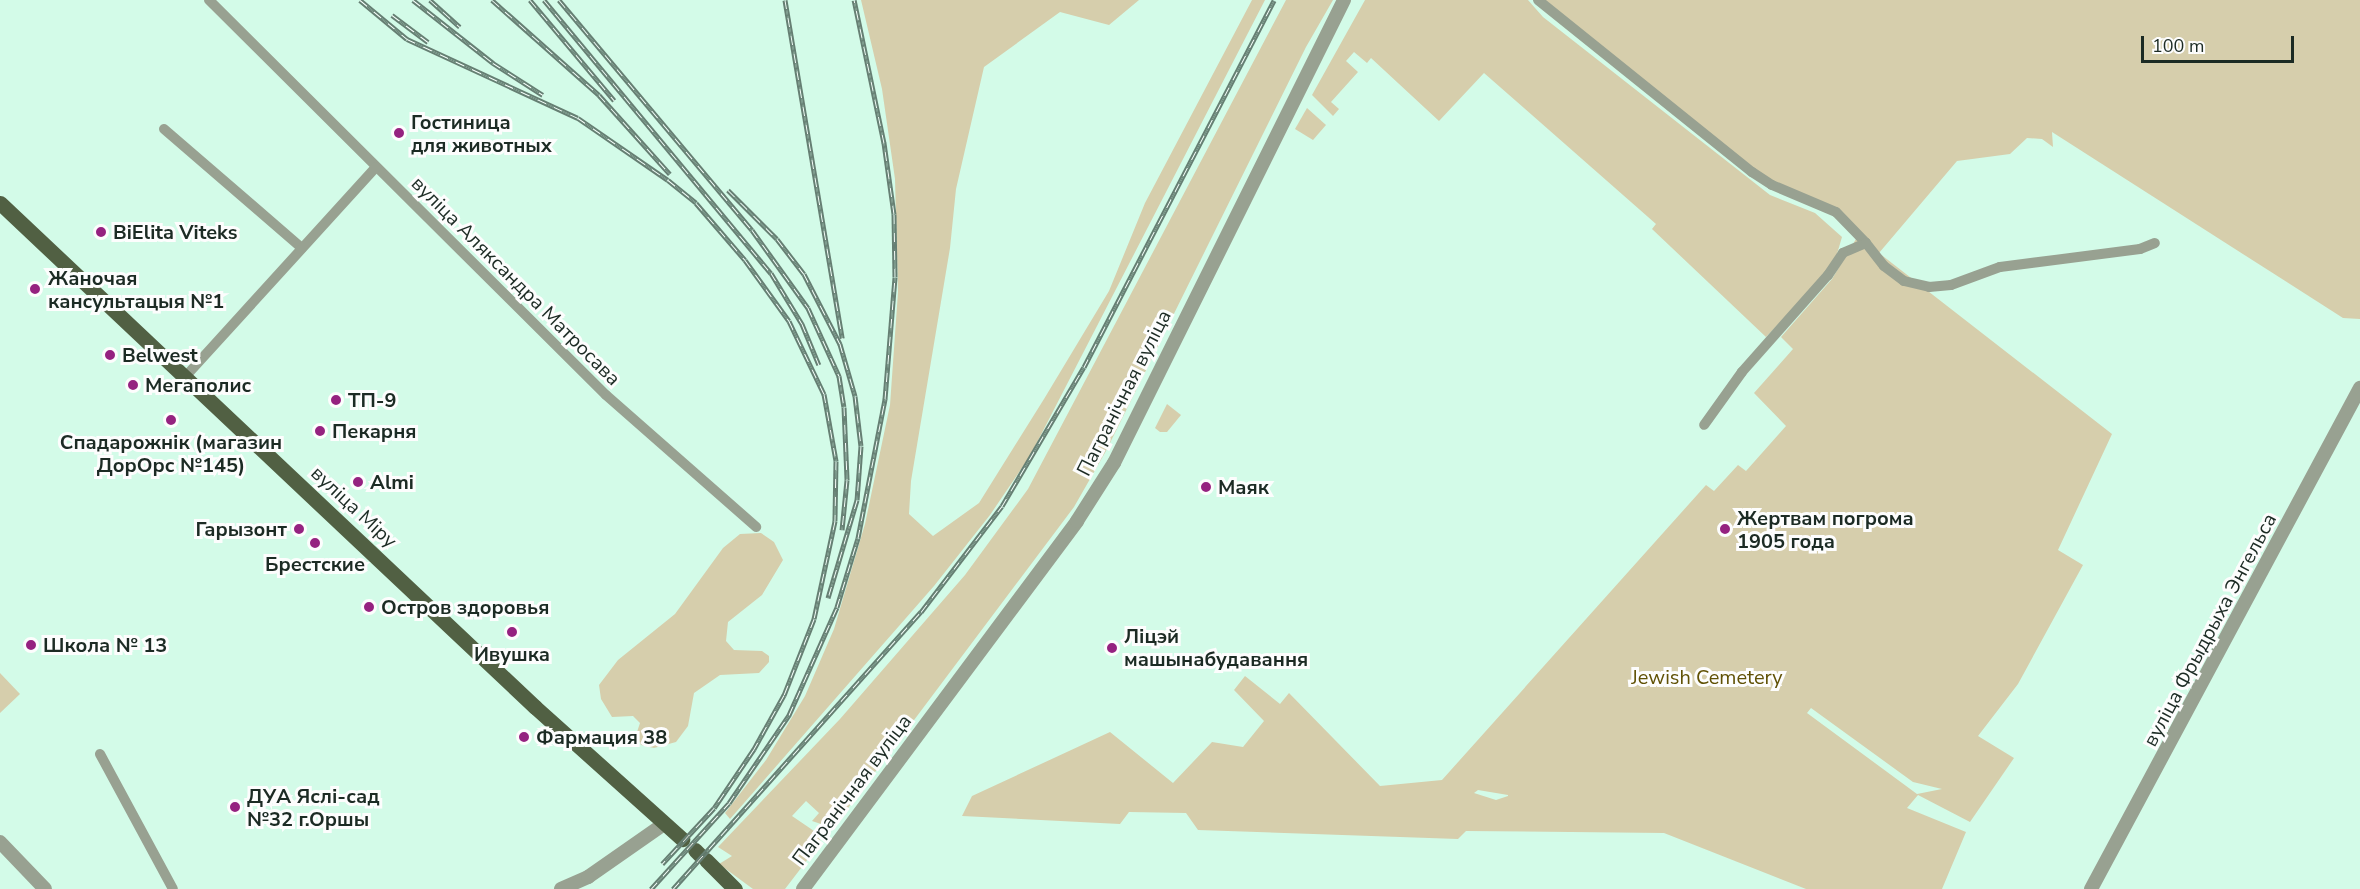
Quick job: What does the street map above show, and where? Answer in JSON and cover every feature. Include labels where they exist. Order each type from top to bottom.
[{"type":"main road","name":"вуліца Міру","points":[[0,203],[534,707],[682,839]]},
{"type":"main road","points":[[722,889],[703,858],[735,889]]},
{"type":"street","name":"вуліца Аляксандра Матросава","points":[[209,0],[606,395],[756,527]]},
{"type":"street","name":"Пагранічная вуліца","points":[[803,889],[1077,521],[1114,463],[1344,0]]},
{"type":"street","points":[[1538,0],[1752,172],[1772,185],[1836,212],[1866,243],[1884,266],[1904,281],[1929,287],[1951,285],[2000,267],[2140,249],[2155,243]]},
{"type":"street","points":[[164,129],[302,248]]},
{"type":"street","points":[[185,377],[375,167]]},
{"type":"street","points":[[1704,425],[1742,372],[1828,275],[1843,253],[1866,243]]},
{"type":"street","name":"вуліца Фрыдрыха Энгельса","points":[[2091,889],[2360,388]]},
{"type":"street","points":[[100,754],[173,889]]},
{"type":"street","points":[[561,889],[588,877],[664,824]]},
{"type":"street","points":[[0,842],[45,889]]},
{"type":"green space","points":[[861,0],[1139,0],[1109,25],[1060,12],[984,67],[956,189],[950,248],[911,481],[909,514],[933,536],[979,503],[1044,399],[1109,291],[1145,203],[1252,0],[1265,0],[1030,456],[990,515],[934,586],[730,819],[725,813],[766,760],[805,696],[834,629],[865,524],[890,405],[898,292],[895,179],[882,89]]},
{"type":"green space","points":[[1286,0],[1333,0],[1306,47],[1106,451],[1074,507],[833,828],[812,821],[819,813],[806,801],[792,816],[817,833],[821,842],[785,889],[753,889],[719,864],[732,856],[718,847],[840,719],[965,575],[1028,489]]},
{"type":"green space","points":[[1365,0],[1528,0],[1543,17],[1770,195],[1815,213],[1842,237],[1837,254],[1824,276],[1766,337],[1652,229],[1656,224],[1484,73],[1439,121],[1371,58],[1367,63],[1354,52],[1346,61],[1358,72],[1331,102],[1339,109],[1333,116],[1312,95]]},
{"type":"green space","name":"Jewish Cemetery","points":[[1545,0],[2360,0],[2360,319],[2343,318],[2052,132],[2053,147],[2042,139],[2027,138],[2010,154],[1957,161],[1879,253],[2112,434],[2058,550],[2083,565],[2018,684],[1978,736],[2014,758],[1970,822],[1918,795],[1907,808],[1966,832],[1942,889],[1806,889],[1664,833],[1466,831],[1458,839],[1198,830],[1186,813],[1129,812],[1120,824],[962,816],[972,796],[1110,732],[1173,783],[1212,742],[1243,747],[1264,721],[1234,690],[1245,676],[1280,704],[1289,693],[1380,786],[1442,780],[1706,485],[1714,491],[1738,465],[1746,471],[1786,426],[1754,393],[1793,349],[1781,337],[1832,279],[1859,234],[1826,208],[1775,186]],"holes":[[[1811,708],[1913,782],[1942,789],[1917,794],[1807,713]],[[1478,790],[1508,795],[1508,796],[1496,800],[1474,793]]]},
{"type":"green space","points":[[1307,108],[1326,125],[1313,140],[1295,129]]},
{"type":"green space","points":[[1167,404],[1181,415],[1167,432],[1160,432],[1155,428]]},
{"type":"green space","points":[[761,533],[774,542],[783,560],[762,595],[728,622],[726,641],[734,650],[762,651],[769,656],[769,662],[759,673],[720,675],[694,693],[688,726],[676,742],[654,748],[641,745],[636,735],[640,723],[633,716],[612,717],[601,699],[599,685],[618,660],[675,614],[723,548],[740,534]]},
{"type":"green space","points":[[0,673],[20,694],[0,713]]},
{"type":"railway","points":[[360,0],[407,39],[578,118],[668,180],[696,203],[745,260],[789,321],[824,394],[836,461],[835,521],[814,619],[784,695],[754,749],[714,808],[662,864]]},
{"type":"railway","points":[[413,0],[493,63],[543,95]]},
{"type":"railway","points":[[430,0],[460,27]]},
{"type":"railway","points":[[492,0],[599,95],[670,174]]},
{"type":"railway","points":[[530,0],[614,100]]},
{"type":"railway","points":[[544,0],[771,273],[802,324],[819,365]]},
{"type":"railway","points":[[559,0],[752,230],[808,308],[839,376],[844,407],[847,480],[842,530]]},
{"type":"railway","points":[[785,0],[842,338]]},
{"type":"railway","points":[[651,889],[729,803],[789,715],[837,607],[858,538],[885,399],[895,277],[894,214],[884,143],[854,0]]},
{"type":"railway","points":[[673,889],[921,612],[1002,506],[1084,367],[1274,0]]},
{"type":"railway","points":[[392,15],[428,42]]},
{"type":"railway","points":[[728,190],[777,239],[804,274],[840,344],[855,396],[861,446],[857,500],[828,598]]},
{"type":"place","name":"Гостиница для животных","points":[[399,133]]},
{"type":"place","name":"BiElita Viteks","points":[[101,232]]},
{"type":"place","name":"Жаночая кансультацыя №1","points":[[35,289]]},
{"type":"place","name":"Belwest","points":[[110,355]]},
{"type":"place","name":"Мегаполис","points":[[133,385]]},
{"type":"place","name":"ТП-9","points":[[336,400]]},
{"type":"place","name":"Спадарожнік (магазин ДорОрс №145)","points":[[171,420]]},
{"type":"place","name":"Пекарня","points":[[320,431]]},
{"type":"place","name":"Almi","points":[[358,482]]},
{"type":"place","name":"Маяк","points":[[1206,487]]},
{"type":"place","name":"Гарызонт","points":[[299,529]]},
{"type":"place","name":"Жертвам погрома 1905 года","points":[[1725,529]]},
{"type":"place","name":"Брестские","points":[[315,543]]},
{"type":"place","name":"Остров здоровья","points":[[369,607]]},
{"type":"place","name":"Ивушка","points":[[512,632]]},
{"type":"place","name":"Школа № 13","points":[[31,645]]},
{"type":"place","name":"Ліцэй машынабудавання","points":[[1112,648]]},
{"type":"place","name":"Фармация 38","points":[[524,737]]},
{"type":"place","name":"ДУА Яслі-сад №32 г.Оршы","points":[[235,807]]}]
